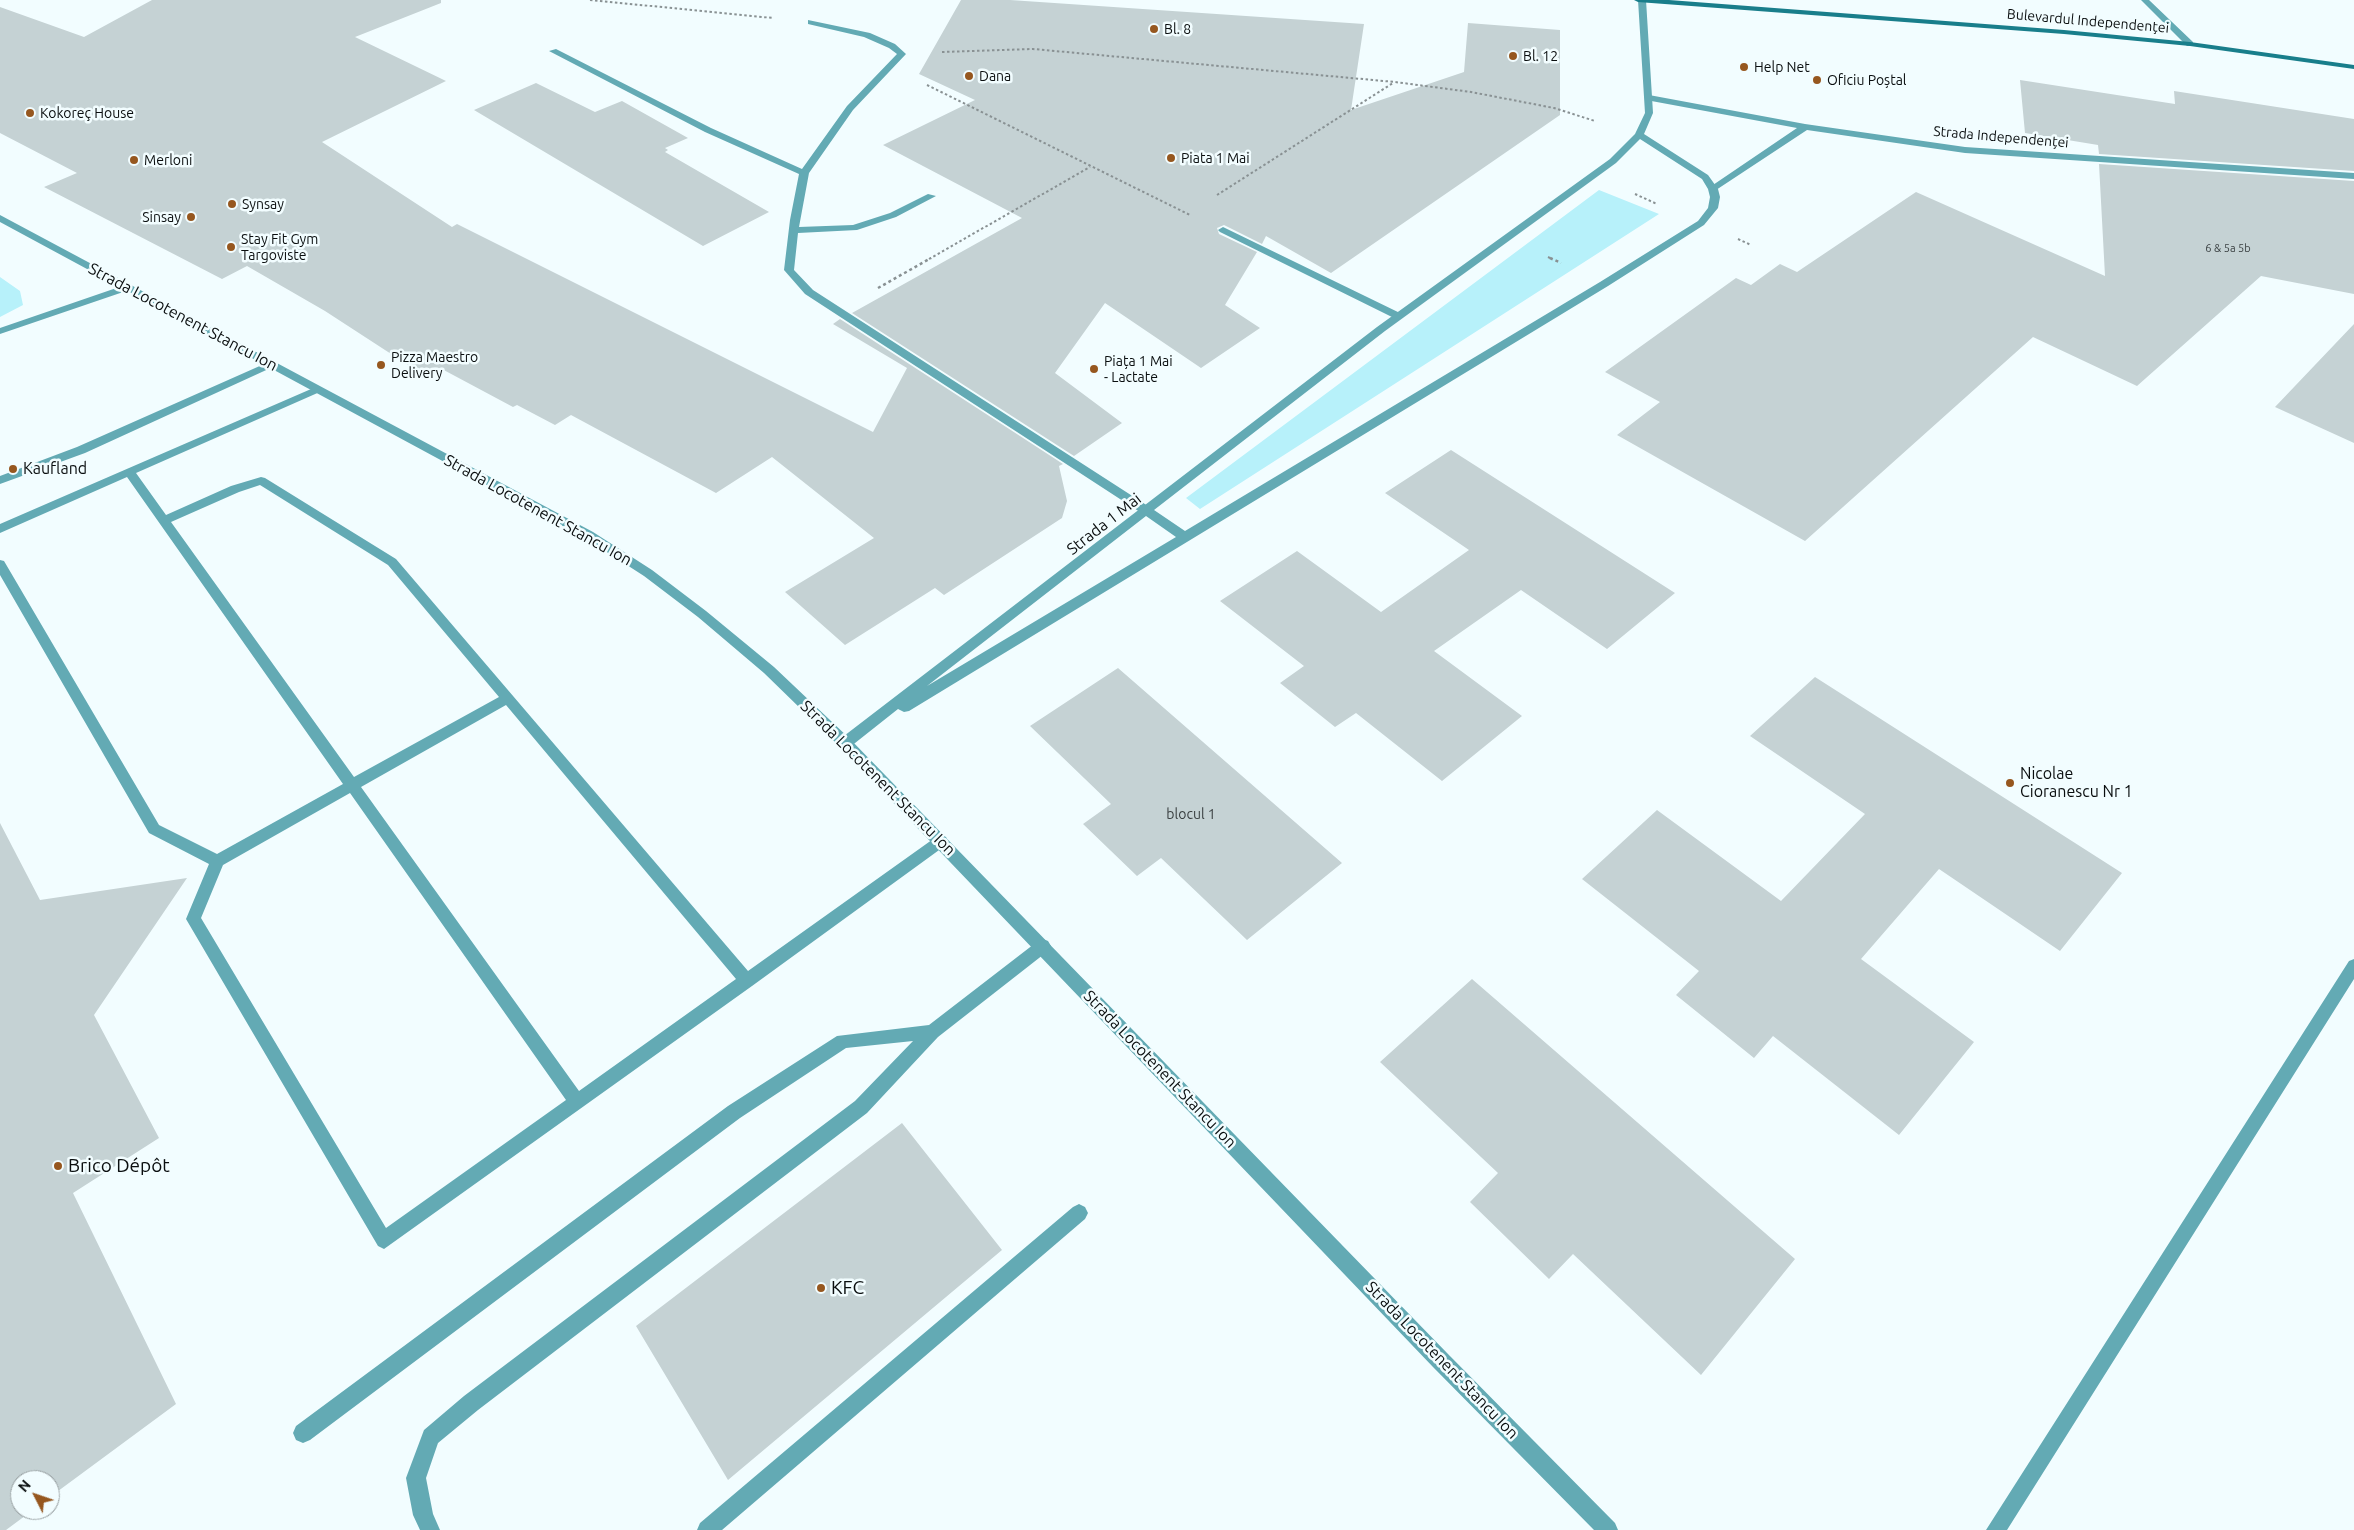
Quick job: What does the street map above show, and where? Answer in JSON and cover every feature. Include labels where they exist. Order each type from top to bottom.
[{"type":"main road","name":"Bulevardul Independenței","points":[[1638,0],[2044,30],[2190,44],[2354,67]]},
{"type":"street","points":[[845,742],[1604,284],[1688,233],[1701,223],[1713,208],[1713,189],[1705,177],[1639,135],[1649,113],[1642,0]]},
{"type":"street","points":[[2146,0],[2190,44]]},
{"type":"street","points":[[811,22],[867,35],[892,46],[902,54],[850,108],[804,173],[789,270],[808,292],[1185,537]]},
{"type":"street","points":[[553,51],[708,130],[804,173]]},
{"type":"street","name":"Strada Independenței","points":[[1649,98],[1805,128],[1965,150],[2354,176]]},
{"type":"street","points":[[1713,189],[1805,128]]},
{"type":"street","name":"Strada 1 Mai","points":[[845,742],[1398,316],[1599,173],[1639,135]]},
{"type":"street","points":[[794,230],[854,228],[893,215],[932,196]]},
{"type":"street","name":"Strada Locotenent Stancu Ion","points":[[0,218],[589,535],[648,573],[702,614],[769,670],[845,742],[1440,1360],[1608,1530]]},
{"type":"street","points":[[1222,230],[1398,316]]},
{"type":"street","points":[[0,331],[128,287]]},
{"type":"street","points":[[0,480],[82,450],[271,364]]},
{"type":"street","points":[[0,529],[318,389]]},
{"type":"street","points":[[130,473],[578,1102]]},
{"type":"street","points":[[164,520],[235,489],[261,481],[392,562],[747,981]]},
{"type":"street","points":[[0,564],[154,829],[218,861]]},
{"type":"street","points":[[508,698],[218,861],[193,919],[384,1240],[941,841]]},
{"type":"street","points":[[430,1530],[423,1515],[416,1478],[431,1437],[471,1403],[860,1107],[932,1032],[1043,946]]},
{"type":"street","points":[[1996,1530],[2354,966]]},
{"type":"street","points":[[303,1433],[734,1112],[842,1042],[932,1032]]},
{"type":"street","points":[[707,1530],[1079,1212]]},
{"type":"path","points":[[590,0],[811,22]]},
{"type":"path","points":[[902,54],[1033,49],[1395,82],[1471,92],[1554,108],[1639,135]]},
{"type":"path","points":[[890,67],[1090,167],[1222,230]]},
{"type":"path","points":[[1212,198],[1395,82]]},
{"type":"path","points":[[838,311],[1090,167]]},
{"type":"path","points":[[1187,214],[1195,208]]},
{"type":"path","points":[[1507,237],[1604,284]]},
{"type":"shaded area","points":[[1599,190],[1659,214],[1200,509],[1186,498]]},
{"type":"shaded area","points":[[0,277],[20,291],[23,305],[0,317]]},
{"type":"building","points":[[152,0],[441,0],[441,3],[355,37],[446,81],[322,142],[452,227],[457,224],[873,432],[907,368],[833,324],[840,319],[1063,464],[1059,466],[1067,501],[1062,518],[944,595],[935,588],[845,645],[785,592],[874,538],[772,457],[716,493],[571,415],[555,425],[517,405],[513,407],[440,368],[425,376],[325,311],[247,266],[222,279],[44,187],[77,173],[0,133],[0,7],[84,37]]},
{"type":"building","points":[[961,0],[1010,0],[1364,24],[1351,110],[1464,72],[1468,23],[1560,30],[1560,115],[1331,273],[1266,236],[1262,244],[1224,225],[1217,228],[1219,234],[1257,252],[1225,305],[1260,328],[1201,368],[1105,303],[1055,373],[1122,423],[1074,456],[852,313],[1022,218],[883,145],[975,100],[919,74]]},
{"type":"building","points":[[2020,80],[2175,104],[2174,91],[2354,119],[2354,171],[2099,154],[2098,145],[2025,133]]},
{"type":"building","points":[[536,83],[595,112],[622,101],[688,138],[665,148],[668,150],[665,152],[769,212],[703,246],[474,110]]},
{"type":"building","points":[[2099,164],[2354,181],[2354,294],[2261,276],[2137,386],[2033,337],[1805,541],[1617,435],[1660,402],[1605,372],[1736,278],[1751,285],[1780,264],[1797,272],[1916,192],[2105,276]]},
{"type":"building","points":[[2354,324],[2354,443],[2275,407]]},
{"type":"building","points":[[1451,450],[1675,593],[1607,649],[1521,590],[1434,651],[1522,716],[1442,781],[1356,713],[1335,727],[1280,683],[1304,666],[1220,601],[1297,551],[1381,612],[1469,550],[1385,493]]},
{"type":"building","points":[[1118,668],[1342,863],[1247,940],[1161,858],[1137,876],[1083,824],[1111,804],[1030,726]]},
{"type":"building","points":[[1815,677],[2122,873],[2060,951],[1939,869],[1861,959],[1974,1042],[1899,1135],[1773,1036],[1754,1058],[1676,995],[1699,971],[1582,879],[1657,810],[1781,901],[1865,814],[1750,736]]},
{"type":"building","name":"Brico Dépôt","points":[[0,823],[40,900],[187,878],[94,1015],[159,1138],[73,1193],[176,1404],[60,1490],[60,1470],[10,1470],[10,1520],[20,1520],[6,1530],[0,1530]]},
{"type":"building","points":[[1472,979],[1795,1259],[1701,1375],[1573,1254],[1549,1279],[1470,1202],[1498,1173],[1380,1062]]},
{"type":"building","name":"KFC","points":[[902,1123],[1002,1250],[728,1480],[636,1326]]},
{"type":"place","name":"Bl. 8","points":[[1154,29]]},
{"type":"place","name":"Bl. 12","points":[[1513,56]]},
{"type":"place","name":"Help Net","points":[[1744,67]]},
{"type":"place","name":"Dana","points":[[969,76]]},
{"type":"place","name":"Oficiu Poștal","points":[[1817,80]]},
{"type":"place","name":"Kokoreç House","points":[[30,113]]},
{"type":"place","name":"Piata 1 Mai","points":[[1171,158]]},
{"type":"place","name":"Merloni","points":[[134,160]]},
{"type":"place","name":"Synsay","points":[[232,204]]},
{"type":"place","name":"Sinsay","points":[[191,217]]},
{"type":"place","name":"Stay Fit Gym Targoviste","points":[[231,247]]},
{"type":"place","name":"Pizza Maestro Delivery","points":[[381,365]]},
{"type":"place","name":"Piața 1 Mai - Lactate","points":[[1094,369]]},
{"type":"place","name":"Kaufland","points":[[13,469]]},
{"type":"place","name":"Nicolae Cioranescu Nr 1","points":[[2010,783]]},
{"type":"place","name":"Brico Dépôt","points":[[58,1166]]},
{"type":"place","name":"KFC","points":[[821,1288]]}]
